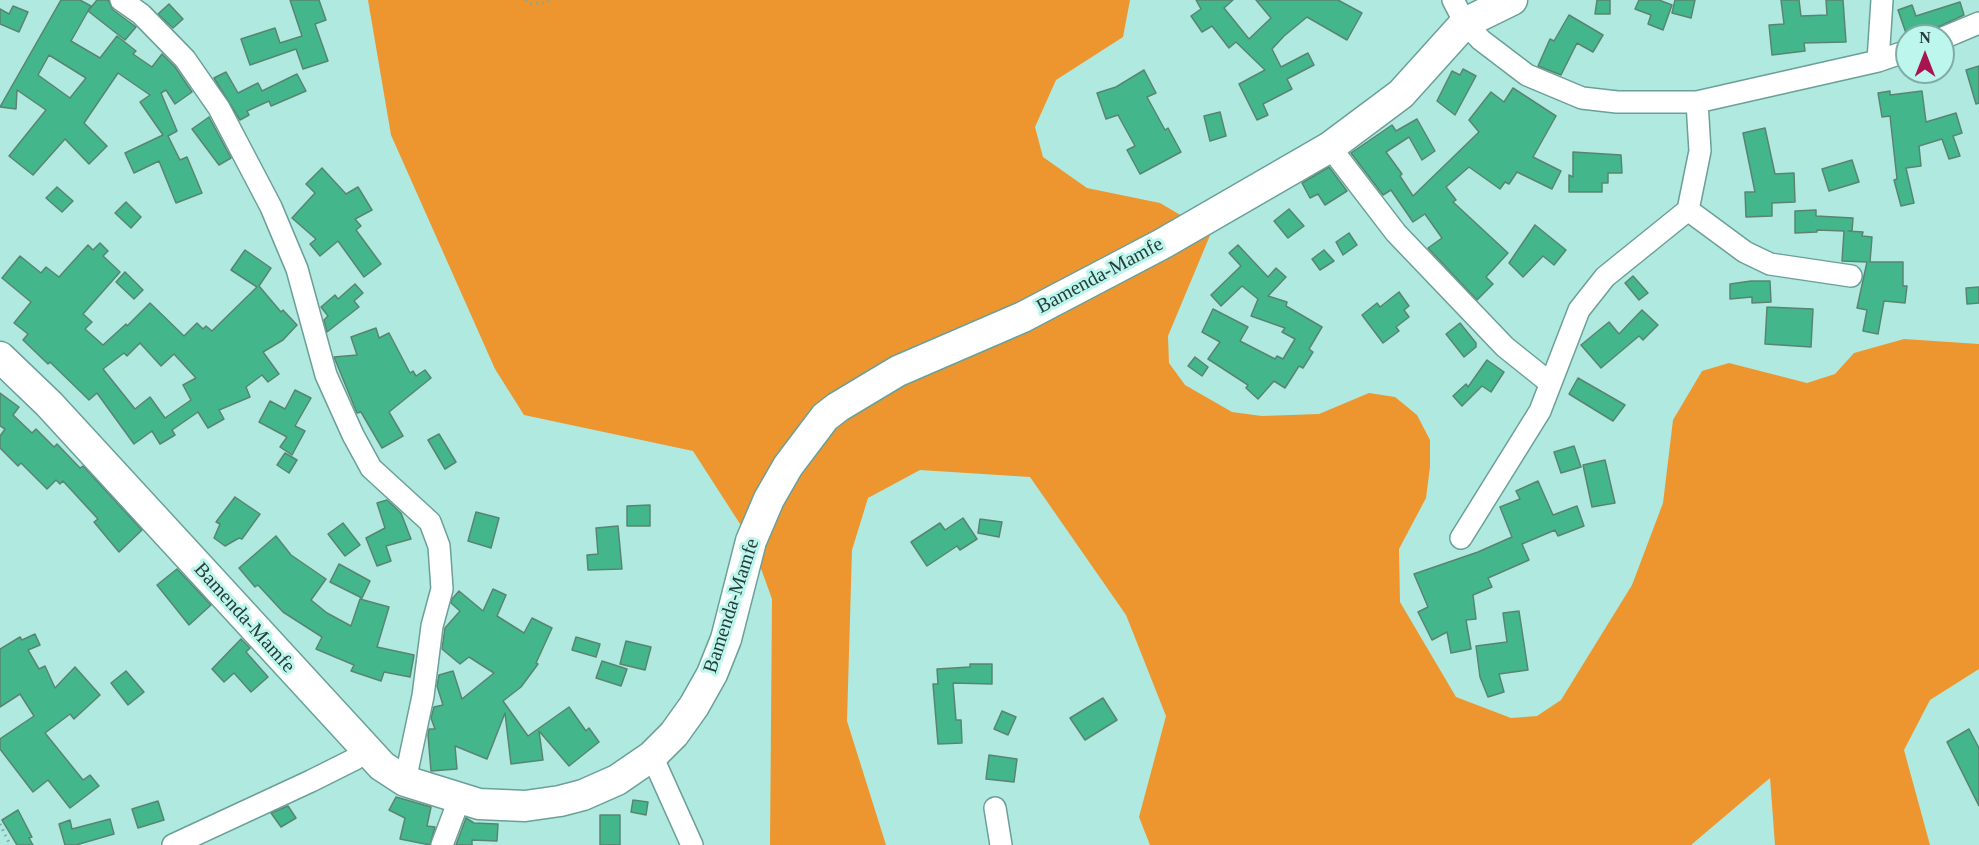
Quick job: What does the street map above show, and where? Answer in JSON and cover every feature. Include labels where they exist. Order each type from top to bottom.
[{"type":"highway","name":"Bamenda-Mamfe","points":[[0,357],[49,404],[365,751],[405,781],[459,800],[479,804],[525,806],[560,801],[583,795],[616,780],[652,756],[674,734],[694,706],[712,674],[726,639],[752,541],[769,499],[799,451],[825,417],[898,371],[1023,317],[1162,244],[1330,147],[1401,94],[1459,12],[1512,0]]},
{"type":"street","points":[[121,0],[141,14],[185,59],[219,108],[271,207],[292,258],[326,375],[353,435],[371,468],[430,522],[440,546],[442,589],[432,626],[423,696],[405,781]]},
{"type":"street","points":[[1878,61],[1882,0]]},
{"type":"street","points":[[1459,12],[1502,58],[1527,75],[1557,90],[1582,98],[1617,102],[1697,102],[1895,55]]},
{"type":"street","points":[[1955,33],[1979,23]]},
{"type":"street","points":[[1461,538],[1540,411],[1579,310],[1598,285],[1688,210],[1700,151],[1697,102]]},
{"type":"street","points":[[1330,147],[1396,233],[1505,347],[1550,383]]},
{"type":"street","points":[[1688,210],[1745,252],[1770,264],[1851,276]]},
{"type":"street","points":[[173,845],[311,781],[355,759],[365,751]]},
{"type":"street","points":[[652,756],[692,845]]},
{"type":"street","points":[[442,845],[459,800]]},
{"type":"street","points":[[995,808],[1001,845]]},
{"type":"path","points":[[526,0],[530,4],[545,3],[549,0]]},
{"type":"path","points":[[0,824],[10,845]]},
{"type":"shaded area","points":[[368,0],[1130,0],[1123,37],[1056,80],[1035,127],[1043,157],[1087,188],[1160,203],[1211,233],[1168,336],[1169,363],[1185,385],[1232,412],[1262,416],[1319,414],[1369,393],[1395,397],[1417,415],[1430,440],[1430,467],[1426,498],[1399,549],[1400,602],[1456,697],[1511,718],[1537,716],[1561,700],[1632,585],[1663,503],[1673,420],[1702,371],[1729,363],[1807,383],[1835,374],[1854,353],[1904,339],[1979,344],[1979,669],[1930,700],[1904,750],[1930,845],[1775,845],[1770,778],[1691,845],[1150,845],[1139,817],[1166,716],[1126,615],[1030,477],[920,470],[868,498],[852,550],[847,721],[886,845],[770,845],[772,599],[751,541],[693,451],[524,415],[495,369],[391,135]]},
{"type":"building","points":[[61,0],[80,0],[91,6],[71,41],[100,58],[117,36],[136,51],[133,54],[152,67],[162,54],[175,67],[192,92],[175,104],[166,90],[161,93],[177,131],[168,136],[180,160],[187,157],[202,193],[176,203],[159,161],[134,173],[125,153],[163,135],[140,102],[150,95],[118,73],[84,123],[107,146],[89,164],[65,139],[33,175],[9,156],[46,110],[17,90],[16,109],[0,107]],"holes":[[[49,55],[86,78],[70,98],[38,75]]]},
{"type":"building","points":[[97,0],[108,0],[113,10],[136,27],[125,40],[88,11]]},
{"type":"building","points":[[290,0],[319,0],[326,20],[315,24],[328,61],[303,69],[296,49],[250,65],[241,39],[275,28],[280,43],[302,36]]},
{"type":"building","points":[[1196,0],[1233,0],[1224,8],[1249,39],[1271,18],[1256,0],[1338,0],[1362,13],[1347,40],[1307,17],[1284,36],[1272,49],[1281,67],[1308,53],[1314,65],[1287,79],[1292,89],[1263,104],[1268,115],[1257,120],[1239,84],[1265,70],[1236,42],[1229,48],[1212,26],[1202,32],[1191,16],[1201,9]]},
{"type":"building","points":[[1597,0],[1610,0],[1610,14],[1595,14]]},
{"type":"building","points":[[1639,0],[1659,0],[1672,5],[1663,30],[1648,24],[1651,15],[1635,9]]},
{"type":"building","points":[[1675,0],[1695,0],[1691,18],[1672,13]]},
{"type":"building","points":[[1781,0],[1799,0],[1801,16],[1827,15],[1826,0],[1843,0],[1846,42],[1804,43],[1805,51],[1772,55],[1769,25],[1784,24]]},
{"type":"building","points":[[1960,2],[1964,15],[1944,24],[1903,24],[1898,10],[1912,5],[1916,16]]},
{"type":"building","points":[[169,4],[183,19],[173,28],[158,14]]},
{"type":"building","points":[[13,6],[28,12],[19,32],[0,24],[0,9],[9,14]]},
{"type":"building","points":[[1569,15],[1603,35],[1593,52],[1577,43],[1561,75],[1538,66],[1550,39],[1554,41]]},
{"type":"building","points":[[1979,66],[1979,103],[1976,104],[1966,70]]},
{"type":"building","points":[[1463,69],[1476,76],[1455,115],[1437,101],[1452,71],[1460,75]]},
{"type":"building","points":[[1144,70],[1156,93],[1147,97],[1165,130],[1168,128],[1181,152],[1140,174],[1127,150],[1135,146],[1118,115],[1106,119],[1097,93],[1116,87]]},
{"type":"building","points":[[226,72],[238,93],[258,83],[262,91],[297,74],[306,91],[271,106],[269,101],[247,111],[249,115],[240,120],[214,78]]},
{"type":"building","points":[[1513,88],[1556,116],[1533,157],[1561,171],[1552,189],[1517,172],[1509,184],[1505,182],[1500,189],[1469,167],[1446,187],[1456,200],[1453,202],[1508,253],[1486,277],[1493,284],[1477,300],[1428,248],[1442,238],[1425,214],[1413,222],[1391,190],[1383,195],[1351,153],[1392,125],[1396,131],[1417,119],[1435,151],[1422,160],[1409,137],[1386,152],[1402,174],[1400,176],[1413,196],[1479,132],[1469,120],[1491,92],[1504,102]]},
{"type":"building","points":[[1890,91],[1890,95],[1922,91],[1926,122],[1956,113],[1962,133],[1953,136],[1960,156],[1949,159],[1942,139],[1919,146],[1921,166],[1906,168],[1914,203],[1901,206],[1894,180],[1897,179],[1890,116],[1882,117],[1878,93]]},
{"type":"building","points":[[1220,112],[1226,136],[1210,141],[1204,116]]},
{"type":"building","points":[[209,117],[231,158],[219,165],[192,129]]},
{"type":"building","points":[[1765,128],[1775,174],[1794,173],[1795,202],[1772,203],[1772,216],[1746,217],[1745,192],[1755,192],[1743,133]]},
{"type":"building","points":[[1573,152],[1621,155],[1622,173],[1608,173],[1608,183],[1602,183],[1602,192],[1569,192],[1569,175],[1573,177]]},
{"type":"building","points":[[1852,160],[1859,182],[1829,191],[1822,169]]},
{"type":"building","points":[[1329,167],[1347,191],[1325,205],[1318,194],[1310,198],[1302,183]]},
{"type":"building","points":[[322,168],[346,194],[358,187],[372,210],[355,219],[361,226],[356,230],[381,264],[364,277],[338,241],[320,256],[310,244],[316,239],[292,218],[315,193],[306,184]]},
{"type":"building","points":[[57,187],[73,201],[62,212],[46,198]]},
{"type":"building","points":[[126,202],[141,217],[131,228],[115,213]]},
{"type":"building","points":[[1289,209],[1304,226],[1288,238],[1274,221]]},
{"type":"building","points":[[1816,210],[1816,216],[1853,218],[1852,231],[1848,231],[1863,232],[1862,236],[1872,237],[1870,262],[1903,262],[1903,286],[1907,286],[1905,303],[1884,301],[1878,334],[1863,331],[1867,310],[1857,308],[1867,262],[1842,261],[1844,231],[1817,230],[1817,232],[1795,233],[1795,211]]},
{"type":"building","points":[[1535,225],[1566,250],[1554,265],[1543,256],[1523,277],[1509,263]]},
{"type":"building","points":[[1349,233],[1357,245],[1343,255],[1336,242]]},
{"type":"building","points":[[100,243],[108,251],[103,256],[120,272],[83,314],[92,322],[85,329],[103,345],[126,324],[127,326],[150,303],[184,336],[197,323],[203,329],[206,326],[212,331],[257,287],[231,270],[245,250],[271,268],[259,286],[281,312],[283,310],[297,325],[283,340],[263,352],[279,374],[268,382],[262,375],[246,387],[250,397],[219,410],[224,419],[208,428],[198,412],[172,430],[175,435],[160,444],[152,431],[134,444],[97,393],[89,400],[50,362],[48,364],[23,340],[28,334],[14,323],[31,302],[2,278],[20,256],[41,273],[46,267],[59,277],[88,245],[93,250]],"holes":[[[140,343],[161,366],[174,354],[196,378],[183,385],[191,400],[165,418],[150,397],[135,409],[103,369],[124,353],[127,356]]]},
{"type":"building","points":[[1238,245],[1268,277],[1276,268],[1286,277],[1268,296],[1287,302],[1286,306],[1322,327],[1309,349],[1313,352],[1303,368],[1299,366],[1285,388],[1274,381],[1258,399],[1246,388],[1248,385],[1208,359],[1220,342],[1202,332],[1213,309],[1248,327],[1240,341],[1275,359],[1277,356],[1283,359],[1295,339],[1282,332],[1285,328],[1251,316],[1258,299],[1242,286],[1221,306],[1211,295],[1241,266],[1229,253]]},
{"type":"building","points":[[1324,250],[1334,261],[1320,270],[1312,259]]},
{"type":"building","points":[[125,272],[143,290],[134,299],[116,282]]},
{"type":"building","points":[[1633,276],[1648,293],[1639,300],[1625,283]]},
{"type":"building","points":[[1770,281],[1771,302],[1752,303],[1752,297],[1730,299],[1730,284]]},
{"type":"building","points":[[355,284],[363,293],[354,301],[359,307],[327,332],[324,320],[328,316],[321,307],[335,295],[338,299]]},
{"type":"building","points":[[1979,287],[1979,303],[1967,304],[1966,288]]},
{"type":"building","points":[[1399,292],[1409,306],[1404,310],[1409,317],[1396,327],[1399,331],[1383,343],[1362,315],[1377,303],[1380,307]]},
{"type":"building","points":[[1767,307],[1813,309],[1811,347],[1765,344]]},
{"type":"building","points":[[1642,310],[1658,325],[1643,340],[1639,336],[1601,368],[1581,345],[1609,322],[1619,334]]},
{"type":"building","points":[[1460,323],[1476,343],[1476,347],[1464,357],[1446,334]]},
{"type":"building","points":[[376,328],[379,338],[389,333],[410,373],[413,371],[416,376],[425,370],[431,378],[389,412],[403,436],[382,448],[361,412],[357,413],[334,357],[357,355],[351,337]]},
{"type":"building","points":[[1195,357],[1208,367],[1202,376],[1188,366]]},
{"type":"building","points":[[1487,360],[1504,372],[1491,392],[1482,386],[1462,406],[1453,396],[1466,384],[1468,387]]},
{"type":"building","points":[[1578,378],[1625,405],[1613,421],[1569,394]]},
{"type":"building","points":[[295,390],[311,398],[295,426],[305,431],[292,455],[280,447],[287,437],[259,422],[270,401],[285,409]]},
{"type":"building","points":[[0,393],[19,407],[13,415],[32,433],[36,429],[54,447],[57,444],[80,468],[83,466],[142,530],[119,552],[94,522],[98,519],[63,481],[60,484],[56,480],[47,489],[21,463],[18,466],[0,448],[0,436],[5,429],[0,426]]},
{"type":"building","points":[[439,434],[456,462],[445,469],[428,440]]},
{"type":"building","points":[[1574,446],[1581,467],[1561,473],[1554,452]]},
{"type":"building","points":[[285,453],[297,460],[289,473],[277,465]]},
{"type":"building","points":[[1605,460],[1615,503],[1592,507],[1583,465]]},
{"type":"building","points":[[1538,481],[1553,515],[1577,506],[1584,526],[1558,536],[1555,530],[1522,544],[1529,560],[1488,578],[1492,587],[1473,595],[1476,619],[1466,620],[1471,649],[1451,653],[1447,632],[1432,640],[1418,612],[1428,607],[1414,574],[1478,552],[1512,537],[1500,507],[1520,499],[1516,491]]},
{"type":"building","points":[[235,497],[260,514],[242,539],[239,538],[225,546],[214,538],[220,524],[216,522]]},
{"type":"building","points":[[387,500],[401,513],[411,539],[386,546],[391,561],[377,566],[366,538],[385,528],[377,503]]},
{"type":"building","points":[[650,505],[650,526],[627,526],[627,506]]},
{"type":"building","points":[[476,512],[499,518],[491,548],[468,541]]},
{"type":"building","points":[[963,518],[977,539],[960,550],[957,546],[927,566],[911,542],[940,523],[945,530]]},
{"type":"building","points":[[980,519],[1002,522],[999,537],[978,533]]},
{"type":"building","points":[[343,523],[360,545],[345,556],[328,534]]},
{"type":"building","points":[[618,526],[622,569],[588,570],[587,555],[598,554],[596,528]]},
{"type":"building","points":[[276,536],[291,555],[326,579],[311,600],[327,613],[351,626],[360,599],[389,607],[377,647],[414,655],[410,677],[384,672],[381,681],[351,671],[354,665],[316,649],[322,637],[283,612],[258,585],[255,587],[239,568]]},
{"type":"building","points":[[339,564],[370,581],[362,598],[330,582]]},
{"type":"building","points":[[177,569],[211,605],[189,625],[157,585]]},
{"type":"building","points":[[493,589],[506,595],[497,616],[524,633],[532,618],[552,628],[536,663],[538,664],[521,687],[503,701],[528,736],[569,707],[586,731],[589,728],[599,742],[569,766],[539,731],[543,760],[511,764],[505,713],[487,759],[455,746],[457,769],[431,771],[428,735],[429,729],[435,729],[431,718],[434,707],[443,705],[437,686],[439,675],[453,671],[462,699],[494,673],[469,657],[460,664],[442,649],[445,628],[460,611],[451,603],[452,599],[459,591],[483,611]]},
{"type":"building","points":[[1519,611],[1528,670],[1499,674],[1504,692],[1488,697],[1480,677],[1476,646],[1507,642],[1503,613]]},
{"type":"building","points":[[35,634],[40,645],[28,650],[39,669],[45,666],[55,688],[75,667],[100,695],[74,719],[70,714],[45,733],[83,780],[90,775],[99,786],[70,808],[48,780],[33,792],[0,749],[0,739],[34,716],[20,694],[0,707],[0,649],[20,637],[22,640]]},
{"type":"building","points":[[576,637],[600,644],[596,657],[572,650]]},
{"type":"building","points":[[241,639],[250,648],[246,652],[268,677],[251,692],[234,673],[224,682],[212,669]]},
{"type":"building","points":[[626,641],[651,647],[645,670],[620,664]]},
{"type":"building","points":[[602,661],[627,669],[621,686],[596,678]]},
{"type":"building","points":[[970,664],[992,664],[992,684],[953,683],[956,720],[961,720],[962,743],[938,744],[933,684],[938,684],[937,669],[970,667]]},
{"type":"building","points":[[126,671],[144,692],[128,705],[111,683]]},
{"type":"building","points":[[1103,698],[1117,720],[1085,740],[1070,718]]},
{"type":"building","points":[[1002,711],[1016,717],[1008,735],[994,729]]},
{"type":"building","points":[[1969,729],[1979,748],[1979,806],[1947,742]]},
{"type":"building","points":[[989,755],[1017,759],[1014,782],[986,779]]},
{"type":"building","points":[[396,797],[431,807],[427,826],[435,827],[430,845],[400,839],[405,818],[389,810]]},
{"type":"building","points":[[633,800],[648,802],[646,815],[631,812]]},
{"type":"building","points":[[158,801],[164,820],[138,828],[132,809]]},
{"type":"building","points":[[288,806],[296,818],[281,827],[271,813]]},
{"type":"building","points":[[18,810],[32,837],[29,838],[33,845],[17,845],[2,820]]},
{"type":"building","points":[[600,815],[620,815],[620,845],[600,845]]},
{"type":"building","points":[[466,818],[474,823],[498,824],[497,841],[472,840],[472,845],[456,845]]},
{"type":"building","points":[[110,819],[114,834],[76,845],[65,845],[59,824],[70,820],[72,829]]}]
